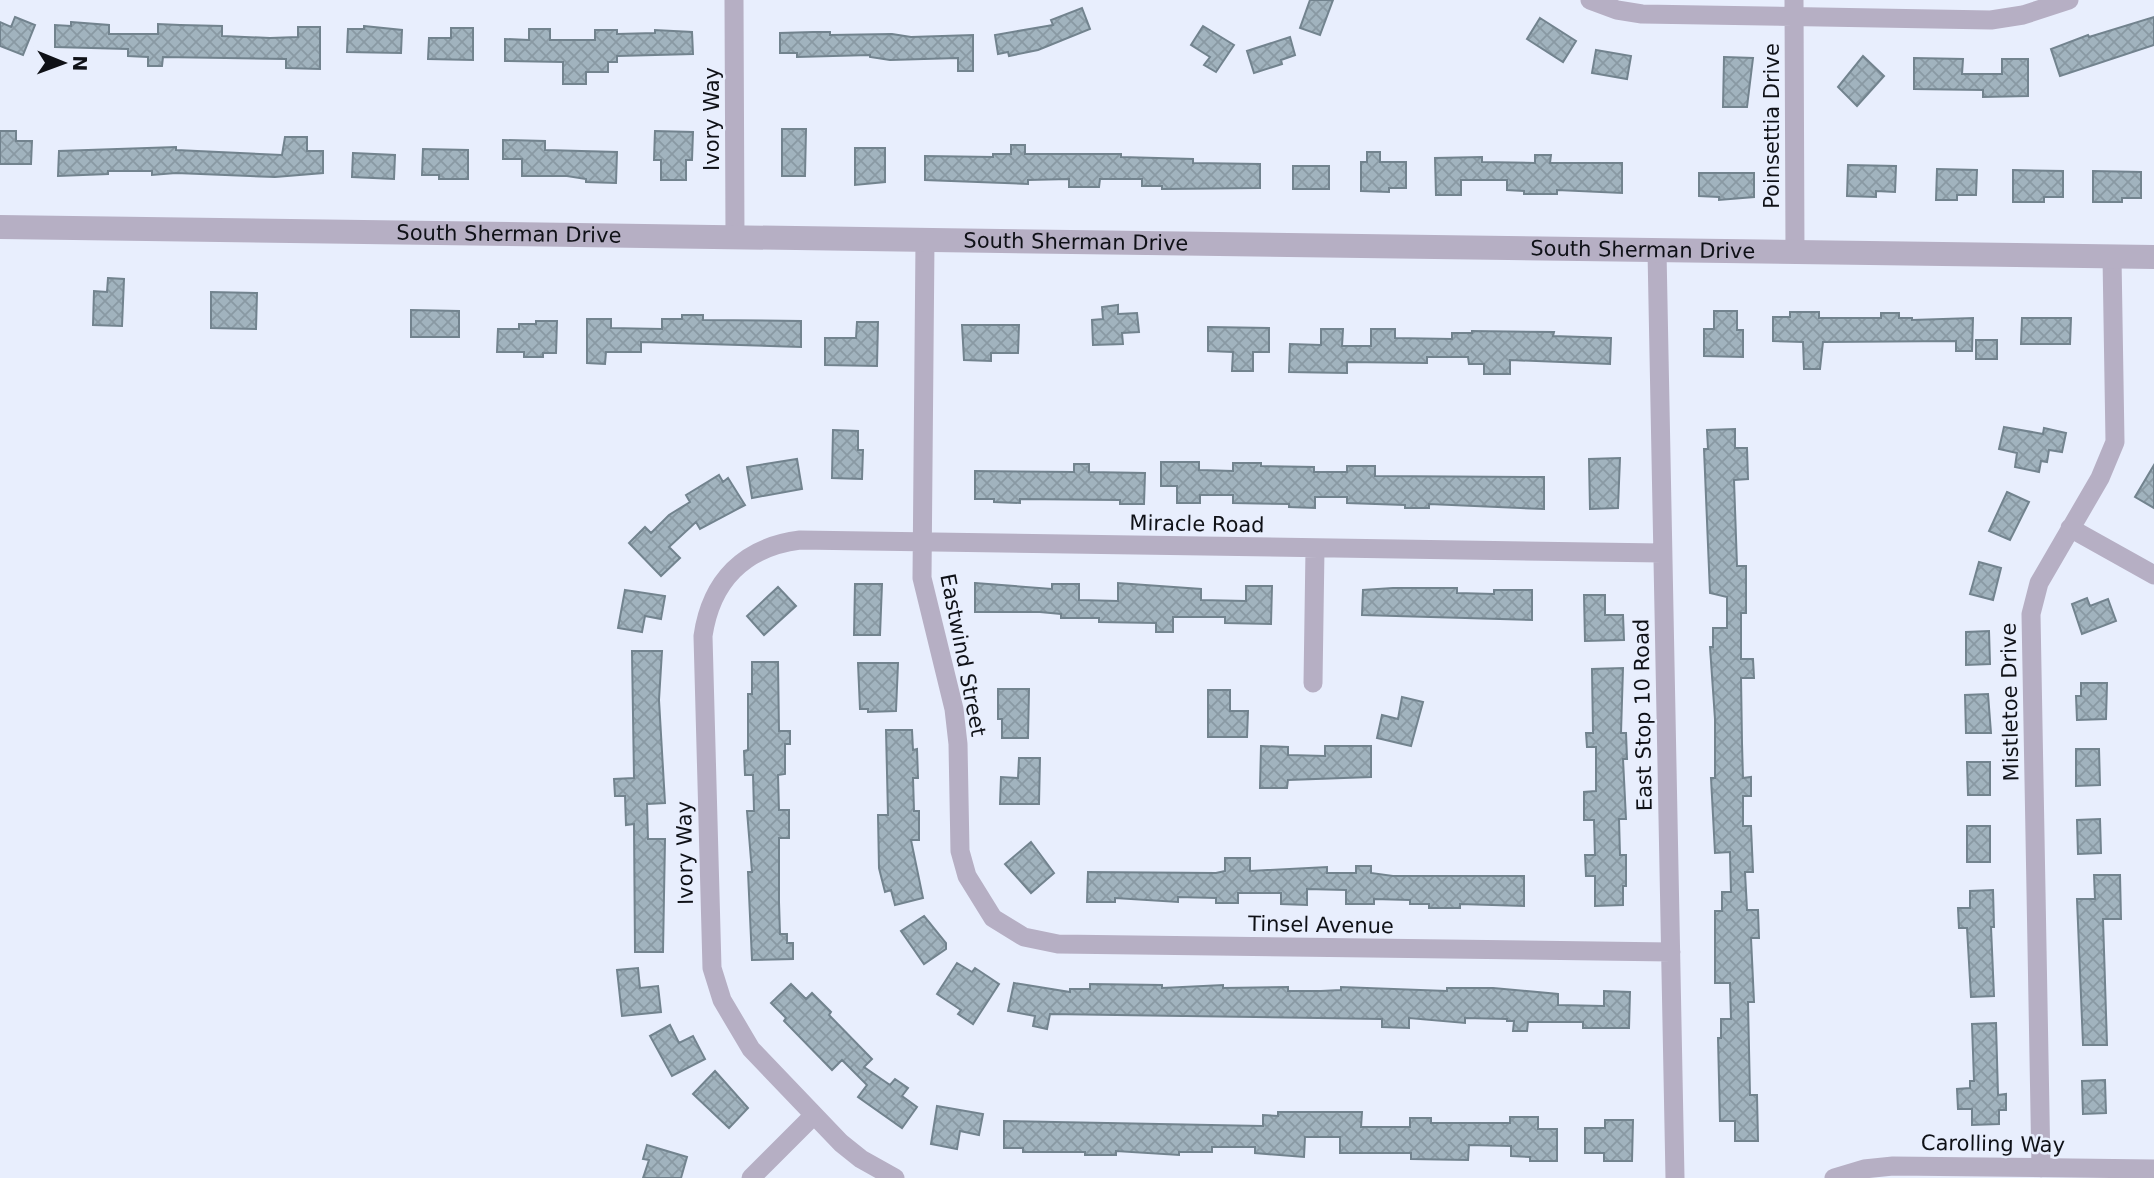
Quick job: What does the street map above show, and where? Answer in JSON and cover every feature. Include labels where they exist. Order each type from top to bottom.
[{"type":"street","name":"Ivory Way","points":[[734,0],[735,238]]},
{"type":"street","points":[[1590,0],[1617,10],[1642,15],[1795,8],[1991,20],[2023,15],[2065,1]]},
{"type":"street","name":"Poinsettia Drive","points":[[1795,8],[1795,253]]},
{"type":"street","name":"South Sherman Drive","points":[[0,227],[2154,257]]},
{"type":"street","name":"Eastwind Street","points":[[925,240],[923,588],[956,724],[960,851],[967,876],[983,905]]},
{"type":"street","name":"East Stop 10 Road","points":[[1657,251],[1675,1178]]},
{"type":"street","name":"Mistletoe Drive","points":[[2041,1168],[2031,614],[2039,583],[2101,478],[2115,442],[2112,257]]},
{"type":"street","points":[[2070,528],[2154,575]]},
{"type":"street","name":"Miracle Road","points":[[738,566],[754,554],[787,542],[1662,553]]},
{"type":"street","points":[[1313,683],[1315,549]]},
{"type":"street","name":"Ivory Way","points":[[738,566],[715,593],[703,636],[711,960],[722,1000],[747,1043],[814,1115]]},
{"type":"street","name":"Tinsel Avenue","points":[[983,905],[1010,931],[1052,943],[1671,952]]},
{"type":"street","points":[[751,1178],[814,1115],[855,1154],[895,1178]]},
{"type":"street","name":"Carolling Way","points":[[1833,1178],[1893,1166],[2154,1169]]},
{"type":"building","points":[[1310,0],[1333,0],[1320,35],[1300,28]]},
{"type":"building","points":[[1082,8],[1090,29],[1038,50],[1009,56],[1008,52],[998,54],[995,35],[1053,25],[1051,20]]},
{"type":"building","points":[[15,17],[35,25],[23,55],[0,46],[0,22],[11,27]]},
{"type":"building","points":[[2154,17],[2154,45],[2060,76],[2051,49],[2088,35],[2089,37]]},
{"type":"building","points":[[1540,18],[1576,41],[1563,62],[1527,39]]},
{"type":"building","points":[[71,22],[109,25],[109,34],[158,34],[158,24],[222,26],[222,36],[270,38],[298,37],[298,27],[320,27],[320,69],[286,68],[286,59],[163,57],[162,66],[148,66],[148,57],[128,56],[128,49],[55,47],[55,25],[71,26]]},
{"type":"building","points":[[364,26],[402,30],[401,53],[347,52],[348,29],[364,29]]},
{"type":"building","points":[[1203,26],[1234,45],[1216,72],[1204,65],[1210,57],[1191,45]]},
{"type":"building","points":[[451,28],[473,28],[473,60],[428,59],[429,38],[451,38]]},
{"type":"building","points":[[529,29],[550,29],[550,40],[595,40],[595,30],[617,30],[617,34],[655,33],[655,30],[692,32],[693,54],[617,56],[617,62],[608,62],[608,72],[586,72],[586,84],[563,84],[563,62],[505,61],[505,39],[529,40]]},
{"type":"building","points":[[830,32],[830,35],[892,34],[911,37],[973,35],[973,71],[958,71],[958,58],[890,60],[870,55],[797,57],[797,53],[780,53],[780,33]]},
{"type":"building","points":[[1290,37],[1295,55],[1281,60],[1282,64],[1254,73],[1247,51]]},
{"type":"building","points":[[1596,50],[1631,56],[1627,79],[1592,73]]},
{"type":"building","points":[[1863,56],[1884,76],[1857,106],[1838,87]]},
{"type":"building","points":[[1724,57],[1753,58],[1747,107],[1723,107]]},
{"type":"building","points":[[1914,58],[1963,59],[1962,74],[2002,74],[2002,59],[2028,59],[2028,96],[1983,97],[1983,90],[1914,89]]},
{"type":"building","points":[[782,129],[806,129],[805,176],[782,176]]},
{"type":"building","points":[[0,131],[16,131],[16,141],[32,141],[31,164],[0,164]]},
{"type":"building","points":[[655,131],[693,132],[692,160],[686,160],[686,180],[661,180],[661,160],[654,160]]},
{"type":"building","points":[[285,137],[307,137],[307,151],[323,151],[323,173],[275,177],[176,173],[152,175],[152,171],[108,171],[108,174],[58,176],[59,151],[176,147],[176,150],[282,155]]},
{"type":"building","points":[[503,140],[545,141],[545,150],[617,152],[616,183],[586,182],[586,179],[567,176],[522,176],[522,159],[503,159]]},
{"type":"building","points":[[1011,145],[1025,145],[1025,154],[1121,154],[1121,157],[1193,159],[1193,163],[1260,164],[1260,188],[1162,189],[1162,186],[1142,186],[1142,179],[1100,179],[1099,187],[1069,187],[1069,179],[1028,180],[1028,184],[925,180],[925,156],[993,157],[993,154],[1011,154]]},
{"type":"building","points":[[855,148],[885,148],[885,182],[855,185]]},
{"type":"building","points":[[423,149],[468,150],[468,179],[439,179],[439,175],[422,175]]},
{"type":"building","points":[[1367,152],[1380,152],[1380,162],[1406,162],[1406,188],[1389,188],[1389,192],[1361,191],[1361,162],[1367,162]]},
{"type":"building","points":[[353,153],[395,155],[394,179],[352,177]]},
{"type":"building","points":[[1535,155],[1551,155],[1550,163],[1622,163],[1622,193],[1557,190],[1557,194],[1524,194],[1524,191],[1507,190],[1507,180],[1461,180],[1461,195],[1436,195],[1435,158],[1482,157],[1482,162],[1535,163]]},
{"type":"building","points":[[1848,165],[1896,166],[1895,192],[1876,191],[1876,197],[1847,196]]},
{"type":"building","points":[[1293,166],[1329,166],[1329,189],[1293,189]]},
{"type":"building","points":[[1937,169],[1977,170],[1976,195],[1957,195],[1957,200],[1936,200]]},
{"type":"building","points":[[2013,170],[2063,171],[2063,197],[2044,197],[2044,202],[2013,202]]},
{"type":"building","points":[[2093,171],[2141,172],[2141,198],[2122,198],[2122,202],[2093,202]]},
{"type":"building","points":[[1699,173],[1754,173],[1754,197],[1719,200],[1719,197],[1699,196]]},
{"type":"building","points":[[108,278],[124,279],[122,326],[93,325],[94,291],[107,292]]},
{"type":"building","points":[[211,292],[257,293],[256,329],[211,328]]},
{"type":"building","points":[[1118,305],[1118,314],[1137,313],[1139,332],[1122,333],[1123,344],[1093,345],[1092,320],[1103,319],[1102,307]]},
{"type":"building","points":[[411,310],[459,311],[459,337],[411,337]]},
{"type":"building","points":[[1714,311],[1737,311],[1737,330],[1743,330],[1743,357],[1704,356],[1704,329],[1714,329]]},
{"type":"building","points":[[1790,312],[1819,312],[1819,318],[1881,318],[1881,313],[1899,313],[1899,318],[1912,320],[1973,318],[1972,351],[1956,351],[1956,341],[1823,342],[1820,369],[1804,369],[1803,342],[1773,341],[1773,317],[1790,317]]},
{"type":"building","points":[[682,315],[703,315],[703,320],[801,321],[801,347],[641,342],[641,352],[606,352],[605,364],[587,363],[587,319],[611,319],[611,328],[662,329],[662,319],[682,319]]},
{"type":"building","points":[[2022,318],[2071,318],[2070,344],[2021,344]]},
{"type":"building","points":[[536,321],[557,321],[556,353],[543,353],[543,357],[524,357],[524,352],[497,352],[498,329],[519,329],[519,324],[536,324]]},
{"type":"building","points":[[857,322],[878,322],[877,366],[825,365],[825,338],[856,338]]},
{"type":"building","points":[[962,325],[1019,325],[1018,353],[991,353],[991,361],[964,360]]},
{"type":"building","points":[[1208,327],[1269,328],[1269,352],[1253,352],[1253,371],[1232,371],[1233,352],[1208,351]]},
{"type":"building","points":[[1321,329],[1343,329],[1342,346],[1371,346],[1371,329],[1395,329],[1395,338],[1452,339],[1452,333],[1472,331],[1554,332],[1553,336],[1611,338],[1610,364],[1510,360],[1510,374],[1484,374],[1484,364],[1469,364],[1468,357],[1427,357],[1427,363],[1347,362],[1347,373],[1289,372],[1290,344],[1321,345]]},
{"type":"building","points":[[1976,340],[1997,340],[1997,359],[1976,359]]},
{"type":"building","points":[[2004,427],[2043,434],[2044,428],[2066,433],[2062,452],[2049,450],[2047,462],[2041,461],[2039,472],[2015,467],[2017,453],[1999,449]]},
{"type":"building","points":[[1735,429],[1735,448],[1747,448],[1748,479],[1734,480],[1737,566],[1746,566],[1746,613],[1741,613],[1741,659],[1753,659],[1754,678],[1741,678],[1743,778],[1751,777],[1751,796],[1743,796],[1743,826],[1751,826],[1753,872],[1745,872],[1747,910],[1758,910],[1759,938],[1751,938],[1754,1002],[1748,1002],[1750,1095],[1757,1095],[1758,1141],[1735,1141],[1735,1121],[1720,1121],[1718,1038],[1721,1038],[1721,1019],[1731,1019],[1730,983],[1715,983],[1715,911],[1722,911],[1722,892],[1731,892],[1730,852],[1715,853],[1711,778],[1715,778],[1715,719],[1710,647],[1713,647],[1713,628],[1727,628],[1727,597],[1710,593],[1704,449],[1708,449],[1707,430]]},
{"type":"building","points":[[833,430],[858,431],[858,450],[863,450],[862,479],[832,478]]},
{"type":"building","points":[[1620,458],[1618,508],[1590,509],[1589,459]]},
{"type":"building","points":[[797,459],[802,489],[752,498],[747,467]]},
{"type":"building","points":[[1161,462],[1199,462],[1199,470],[1233,471],[1233,463],[1261,463],[1261,466],[1314,467],[1314,472],[1347,472],[1347,466],[1375,466],[1375,476],[1544,477],[1544,509],[1429,504],[1429,508],[1405,508],[1405,505],[1347,503],[1347,497],[1315,497],[1315,508],[1289,507],[1289,504],[1233,503],[1233,495],[1200,495],[1200,503],[1177,503],[1177,486],[1161,486]]},
{"type":"building","points":[[1074,464],[1089,464],[1089,472],[1145,473],[1144,504],[1120,504],[1120,500],[1020,499],[1020,503],[975,499],[975,471],[1074,472]]},
{"type":"building","points":[[2154,465],[2154,508],[2135,497]]},
{"type":"building","points":[[719,475],[723,482],[728,478],[745,505],[700,529],[696,522],[669,547],[680,558],[661,576],[629,543],[645,527],[651,533],[669,515],[690,502],[686,495]]},
{"type":"building","points":[[2007,492],[2029,502],[2010,540],[1989,531]]},
{"type":"building","points":[[1979,562],[2001,568],[1993,600],[1970,594]]},
{"type":"building","points":[[975,583],[1052,589],[1052,584],[1079,584],[1079,600],[1118,601],[1118,583],[1201,589],[1201,600],[1246,601],[1246,586],[1272,586],[1271,624],[1225,623],[1225,617],[1173,617],[1173,632],[1156,632],[1156,623],[1099,622],[1099,618],[1061,618],[1061,614],[1040,612],[975,612]]},
{"type":"building","points":[[855,584],[882,584],[880,635],[854,635]]},
{"type":"building","points":[[778,587],[796,606],[764,635],[747,616]]},
{"type":"building","points":[[1457,588],[1457,593],[1494,594],[1494,590],[1532,590],[1532,620],[1362,615],[1363,590]]},
{"type":"building","points":[[625,590],[665,596],[661,619],[645,616],[642,632],[618,628]]},
{"type":"building","points":[[1584,595],[1605,595],[1605,615],[1623,615],[1624,640],[1585,641]]},
{"type":"building","points":[[2087,598],[2090,606],[2108,599],[2116,621],[2082,634],[2072,604]]},
{"type":"building","points":[[1989,631],[1990,664],[1966,665],[1966,632]]},
{"type":"building","points":[[632,651],[662,651],[659,700],[665,803],[647,804],[648,839],[665,839],[663,952],[635,952],[634,824],[626,825],[625,796],[615,796],[614,779],[634,778]]},
{"type":"building","points":[[752,662],[778,662],[779,731],[790,731],[790,744],[785,744],[785,774],[778,775],[779,810],[789,810],[789,838],[779,838],[779,902],[780,934],[787,934],[787,943],[793,943],[793,959],[752,960],[748,872],[752,872],[747,811],[754,811],[753,775],[745,775],[744,751],[748,750],[748,694],[752,694]]},
{"type":"building","points":[[858,663],[898,663],[896,711],[868,712],[868,709],[860,709]]},
{"type":"building","points":[[1623,668],[1621,733],[1626,733],[1627,759],[1623,759],[1626,819],[1619,819],[1620,855],[1626,855],[1626,886],[1623,886],[1623,905],[1595,906],[1595,876],[1586,876],[1585,855],[1595,855],[1594,820],[1584,820],[1584,792],[1596,791],[1596,747],[1587,747],[1586,733],[1593,733],[1592,669]]},
{"type":"building","points":[[2081,683],[2107,683],[2106,719],[2077,720],[2076,696],[2081,696]]},
{"type":"building","points":[[998,689],[1029,689],[1028,738],[1002,738],[1002,719],[998,719]]},
{"type":"building","points":[[1208,690],[1230,690],[1230,711],[1248,711],[1247,737],[1208,737]]},
{"type":"building","points":[[1988,694],[1991,733],[1966,733],[1965,695]]},
{"type":"building","points":[[1402,697],[1423,702],[1411,746],[1377,738],[1382,715],[1398,719]]},
{"type":"building","points":[[886,730],[912,730],[913,750],[917,749],[918,778],[913,778],[914,811],[919,811],[919,840],[911,840],[923,898],[895,905],[891,890],[885,892],[879,868],[878,815],[888,815]]},
{"type":"building","points":[[1261,746],[1288,747],[1288,755],[1325,756],[1325,746],[1371,746],[1371,777],[1288,780],[1287,788],[1260,788]]},
{"type":"building","points":[[2076,749],[2099,749],[2100,785],[2076,786]]},
{"type":"building","points":[[1019,758],[1040,758],[1039,804],[1000,804],[1001,777],[1018,778]]},
{"type":"building","points":[[1967,762],[1990,762],[1990,795],[1968,795]]},
{"type":"building","points":[[2100,819],[2101,853],[2078,854],[2077,820]]},
{"type":"building","points":[[1967,826],[1990,826],[1990,862],[1967,862]]},
{"type":"building","points":[[1031,842],[1054,873],[1031,893],[1005,864]]},
{"type":"building","points":[[1225,858],[1250,858],[1250,871],[1327,867],[1327,873],[1356,873],[1356,866],[1371,866],[1371,873],[1393,876],[1524,876],[1524,906],[1460,904],[1460,908],[1429,908],[1429,904],[1410,904],[1410,900],[1374,899],[1374,904],[1346,904],[1346,890],[1307,889],[1307,905],[1281,904],[1281,893],[1238,893],[1238,903],[1216,903],[1216,898],[1178,897],[1178,902],[1115,898],[1115,902],[1087,902],[1088,872],[1216,873],[1225,871]]},
{"type":"building","points":[[2094,875],[2120,875],[2121,919],[2103,919],[2107,1045],[2083,1045],[2077,899],[2095,899]]},
{"type":"building","points":[[1993,890],[1994,927],[1991,927],[1994,996],[1971,997],[1967,928],[1959,928],[1958,908],[1970,908],[1970,891]]},
{"type":"building","points":[[924,916],[946,943],[946,949],[924,964],[901,931]]},
{"type":"building","points":[[957,963],[972,972],[975,968],[999,984],[973,1024],[958,1014],[961,1010],[937,994]]},
{"type":"building","points":[[638,968],[640,988],[658,986],[661,1012],[622,1016],[617,970]]},
{"type":"building","points":[[1014,983],[1070,992],[1070,989],[1090,989],[1090,984],[1162,985],[1162,988],[1223,985],[1223,988],[1288,987],[1288,991],[1341,990],[1341,987],[1447,991],[1447,988],[1493,988],[1558,994],[1558,1005],[1604,1006],[1604,991],[1630,992],[1629,1028],[1583,1028],[1583,1022],[1528,1022],[1527,1031],[1513,1031],[1514,1021],[1507,1019],[1465,1018],[1465,1023],[1409,1018],[1409,1028],[1382,1027],[1382,1019],[1050,1014],[1047,1029],[1033,1026],[1035,1016],[1008,1011]]},
{"type":"building","points":[[791,984],[806,999],[812,993],[831,1012],[829,1015],[872,1059],[864,1067],[890,1085],[895,1079],[908,1088],[902,1096],[917,1107],[902,1128],[858,1097],[867,1085],[842,1060],[832,1070],[784,1021],[786,1018],[771,1003]]},
{"type":"building","points":[[1996,1023],[1998,1095],[2006,1094],[2006,1110],[1999,1110],[1999,1124],[1972,1125],[1972,1109],[1958,1109],[1957,1089],[1970,1088],[1970,1081],[1974,1081],[1972,1024]]},
{"type":"building","points":[[670,1025],[679,1043],[693,1036],[705,1059],[672,1076],[650,1036]]},
{"type":"building","points":[[715,1071],[748,1108],[729,1128],[693,1094]]},
{"type":"building","points":[[2105,1080],[2106,1113],[2083,1114],[2082,1081]]},
{"type":"building","points":[[937,1106],[983,1114],[979,1135],[960,1131],[957,1149],[931,1144]]},
{"type":"building","points":[[1278,1112],[1362,1112],[1361,1127],[1410,1127],[1410,1118],[1431,1118],[1431,1123],[1510,1123],[1510,1117],[1538,1117],[1538,1129],[1557,1129],[1557,1161],[1530,1161],[1530,1157],[1511,1156],[1511,1146],[1469,1145],[1468,1160],[1411,1159],[1411,1153],[1340,1153],[1340,1137],[1305,1137],[1304,1157],[1255,1153],[1255,1147],[1212,1147],[1212,1152],[1179,1152],[1179,1155],[1116,1151],[1116,1155],[1085,1155],[1085,1152],[1023,1152],[1023,1148],[1004,1148],[1004,1121],[1263,1126],[1263,1115],[1278,1116]]},
{"type":"building","points":[[1605,1120],[1633,1120],[1632,1161],[1604,1161],[1604,1153],[1585,1153],[1585,1128],[1605,1128]]},
{"type":"building","points":[[647,1145],[687,1157],[681,1178],[643,1178],[649,1160],[643,1159]]}]
